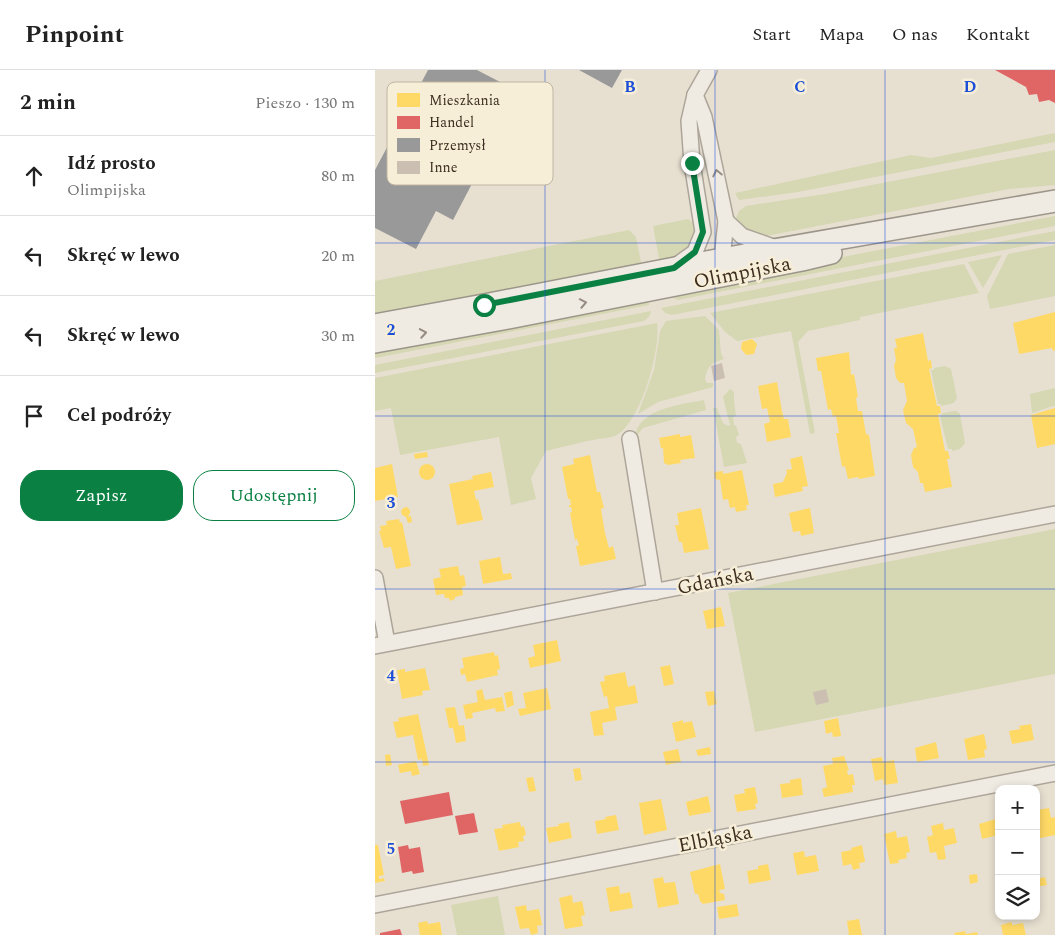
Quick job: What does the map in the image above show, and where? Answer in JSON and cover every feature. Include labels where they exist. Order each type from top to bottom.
[{"type":"main road","name":"Olimpijska","points":[[375,324],[777,249],[1055,201]]},
{"type":"main road","name":"Olimpijska","points":[[375,342],[503,319],[802,260],[989,213]]},
{"type":"street","points":[[709,70],[695,95],[689,121],[692,163],[703,232],[722,259],[747,271]]},
{"type":"street","points":[[695,95],[704,117],[726,221],[722,259],[700,280]]},
{"type":"street","points":[[726,221],[742,236],[777,249]]},
{"type":"street","points":[[674,268],[695,252],[703,232]]},
{"type":"street","points":[[630,439],[655,592]]},
{"type":"street","name":"Gdańska","points":[[381,645],[1055,514]]},
{"type":"street","points":[[375,578],[381,645]]},
{"type":"street","name":"Elbląska","points":[[375,905],[1055,773]]},
{"type":"green space","points":[[1055,133],[1055,142],[798,192],[739,200],[735,193],[911,155],[931,158]]},
{"type":"green space","points":[[1055,150],[1055,185],[1009,189],[766,236],[749,230],[736,218],[739,211],[746,206],[825,194]]},
{"type":"green space","points":[[1055,216],[1055,226],[678,300],[671,297],[666,291]]},
{"type":"green space","points":[[688,219],[695,224],[690,247],[682,256],[660,264],[653,226]]},
{"type":"green space","points":[[629,230],[636,237],[642,267],[375,319],[375,281]]},
{"type":"green space","points":[[1055,231],[1055,240],[672,315],[665,313],[661,308]]},
{"type":"green space","points":[[1055,245],[1055,296],[990,309],[987,296],[1008,254]]},
{"type":"green space","points":[[1002,255],[983,288],[968,262]]},
{"type":"green space","points":[[964,264],[979,293],[860,317],[860,320],[808,331],[798,342],[815,433],[810,434],[791,331],[737,341],[725,332],[710,313]]},
{"type":"green space","points":[[647,296],[649,305],[375,358],[375,348]]},
{"type":"green space","points":[[651,311],[649,317],[644,321],[375,373],[375,365]]},
{"type":"green space","points":[[705,316],[719,330],[721,353],[724,359],[708,368],[705,380],[707,383],[713,383],[713,387],[658,402],[638,414],[654,370],[660,331],[666,321]]},
{"type":"green space","points":[[657,323],[656,350],[647,384],[634,415],[626,427],[612,437],[546,451],[531,478],[536,499],[511,505],[499,437],[400,455],[391,408],[375,411],[375,378]]},
{"type":"green space","points":[[945,366],[951,369],[957,398],[954,403],[941,406],[941,404],[938,404],[931,370]]},
{"type":"green space","points":[[1055,388],[1055,406],[1032,413],[1030,394]]},
{"type":"green space","points":[[730,389],[734,392],[736,416],[733,417],[734,425],[739,435],[736,437],[737,443],[741,444],[747,463],[724,467],[713,408],[717,408],[723,423],[728,426],[730,425],[723,397]]},
{"type":"green space","points":[[704,400],[706,410],[643,428],[638,434],[640,442],[635,440],[637,429],[651,415],[672,406]]},
{"type":"green space","points":[[956,411],[960,414],[965,443],[960,449],[952,451],[952,449],[948,449],[940,416],[943,413]]},
{"type":"green space","points":[[1055,529],[1055,674],[755,732],[728,593]]},
{"type":"green space","points":[[498,896],[505,935],[457,935],[451,905]]},
{"type":"building: Mieszkania","points":[[1055,312],[1055,350],[1053,351],[1052,348],[1019,354],[1013,323]]},
{"type":"building: Mieszkania","points":[[923,333],[928,361],[931,360],[932,368],[929,369],[937,406],[940,406],[941,413],[938,414],[945,451],[948,451],[950,459],[947,459],[952,487],[925,492],[923,483],[920,483],[918,472],[913,467],[911,455],[914,448],[917,447],[913,429],[906,423],[903,410],[907,401],[904,383],[900,383],[896,378],[894,366],[896,360],[894,348],[897,348],[895,339]]},
{"type":"building: Mieszkania","points":[[752,339],[757,344],[754,354],[746,355],[741,349],[742,342]]},
{"type":"building: Mieszkania","points":[[849,352],[851,375],[854,374],[858,397],[856,398],[858,411],[862,411],[866,434],[869,435],[875,476],[859,479],[858,477],[848,479],[845,466],[842,467],[836,433],[839,433],[836,416],[833,417],[831,409],[828,410],[821,371],[818,371],[816,358]]},
{"type":"building: Mieszkania","points":[[777,382],[784,419],[788,419],[791,437],[767,442],[764,424],[770,422],[767,408],[762,409],[758,386]]},
{"type":"building: Mieszkania","points":[[1055,408],[1055,444],[1037,448],[1031,415]]},
{"type":"building: Mieszkania","points":[[680,434],[680,437],[691,435],[695,458],[680,460],[681,463],[668,465],[664,463],[663,448],[661,448],[659,438]]},
{"type":"building: Mieszkania","points":[[427,452],[428,457],[415,459],[414,454]]},
{"type":"building: Mieszkania","points":[[590,455],[597,492],[600,492],[604,508],[601,509],[605,533],[609,548],[613,546],[616,559],[580,566],[576,546],[579,545],[577,539],[575,540],[570,513],[572,512],[571,507],[569,507],[571,505],[570,499],[568,499],[562,467],[574,464],[573,459]]},
{"type":"building: Mieszkania","points":[[802,456],[808,486],[802,487],[803,491],[775,497],[773,484],[783,482],[787,473],[786,470],[792,469],[790,459]]},
{"type":"building: Mieszkania","points":[[392,464],[398,497],[375,501],[375,468]]},
{"type":"building: Mieszkania","points":[[427,464],[433,466],[435,472],[433,478],[427,480],[421,478],[419,472],[421,466]]},
{"type":"building: Mieszkania","points":[[742,470],[749,505],[746,505],[747,510],[736,512],[735,507],[730,508],[728,499],[723,500],[720,480],[715,479],[714,472],[723,471],[723,474]]},
{"type":"building: Mieszkania","points":[[491,472],[494,487],[474,491],[483,520],[457,525],[449,484],[473,479],[472,476]]},
{"type":"building: Mieszkania","points":[[407,507],[410,510],[408,517],[411,516],[412,522],[408,523],[401,511]]},
{"type":"building: Mieszkania","points":[[701,508],[709,549],[684,553],[675,525],[679,525],[677,513]]},
{"type":"building: Mieszkania","points":[[810,508],[814,533],[801,536],[800,531],[793,532],[789,513]]},
{"type":"building: Mieszkania","points":[[399,519],[400,523],[402,522],[411,566],[396,569],[391,547],[384,548],[379,531],[381,531],[380,526],[387,525],[386,521]]},
{"type":"building: Mieszkania","points":[[500,557],[503,574],[511,573],[512,579],[483,584],[479,561]]},
{"type":"building: Mieszkania","points":[[458,566],[460,576],[464,575],[466,586],[462,587],[463,595],[455,597],[455,599],[450,601],[449,598],[445,598],[444,594],[436,595],[433,579],[441,577],[439,569]]},
{"type":"building: Mieszkania","points":[[721,607],[725,626],[707,629],[703,611]]},
{"type":"building: Mieszkania","points":[[557,640],[561,661],[530,668],[528,658],[535,656],[533,645]]},
{"type":"building: Mieszkania","points":[[494,652],[495,656],[498,655],[500,669],[497,670],[498,675],[467,682],[465,674],[461,675],[460,669],[464,668],[462,658]]},
{"type":"building: Mieszkania","points":[[670,665],[674,684],[664,686],[660,667]]},
{"type":"building: Mieszkania","points":[[425,668],[430,690],[422,691],[423,695],[402,699],[397,670],[405,669],[405,672]]},
{"type":"building: Mieszkania","points":[[625,672],[628,687],[635,685],[638,703],[615,707],[617,720],[602,723],[604,735],[594,736],[590,712],[609,708],[607,696],[604,697],[600,682],[605,681],[604,676]]},
{"type":"building: Mieszkania","points":[[547,688],[551,709],[520,716],[518,709],[526,708],[523,693]]},
{"type":"building: Mieszkania","points":[[482,689],[485,700],[502,697],[505,711],[496,712],[495,708],[472,713],[473,718],[466,719],[463,705],[478,702],[476,691]]},
{"type":"building: Mieszkania","points":[[512,691],[514,705],[507,708],[504,693]]},
{"type":"building: Mieszkania","points":[[714,691],[717,704],[708,706],[705,692]]},
{"type":"building: Mieszkania","points":[[455,707],[459,726],[464,725],[466,741],[456,743],[453,728],[449,728],[445,708]]},
{"type":"building: Mieszkania","points":[[418,714],[429,765],[423,766],[422,759],[418,760],[413,735],[397,738],[393,722],[399,721],[398,718]]},
{"type":"building: Mieszkania","points":[[838,718],[841,736],[833,737],[832,732],[826,734],[824,721]]},
{"type":"building: Mieszkania","points":[[683,720],[683,723],[692,721],[696,737],[676,742],[672,723]]},
{"type":"building: Mieszkania","points":[[1031,724],[1034,740],[1012,744],[1009,731],[1020,729],[1019,726]]},
{"type":"building: Mieszkania","points":[[984,734],[987,749],[984,750],[985,757],[968,760],[964,739]]},
{"type":"building: Mieszkania","points":[[936,742],[939,758],[917,762],[915,748]]},
{"type":"building: Mieszkania","points":[[710,747],[711,754],[698,756],[696,750]]},
{"type":"building: Mieszkania","points":[[678,749],[681,762],[666,765],[663,752]]},
{"type":"building: Mieszkania","points":[[390,754],[392,765],[386,766],[385,755]]},
{"type":"building: Mieszkania","points":[[844,756],[849,770],[847,770],[848,775],[853,774],[855,785],[852,785],[853,792],[824,797],[822,789],[827,787],[823,766],[833,764],[832,758]]},
{"type":"building: Mieszkania","points":[[882,757],[883,762],[894,760],[898,783],[884,785],[883,779],[875,781],[871,759]]},
{"type":"building: Mieszkania","points":[[416,761],[420,774],[412,776],[411,771],[400,773],[398,765]]},
{"type":"building: Mieszkania","points":[[580,768],[582,780],[575,781],[573,769]]},
{"type":"building: Mieszkania","points":[[533,777],[536,791],[529,792],[526,778]]},
{"type":"building: Mieszkania","points":[[801,778],[803,795],[782,798],[780,784],[790,783],[790,780]]},
{"type":"building: Mieszkania","points":[[755,787],[758,803],[755,804],[756,809],[737,812],[734,795],[745,793],[744,789]]},
{"type":"building: Mieszkania","points":[[708,796],[711,812],[689,816],[686,802]]},
{"type":"building: Mieszkania","points":[[661,799],[667,830],[644,835],[639,803]]},
{"type":"building: Mieszkania","points":[[1049,808],[1051,818],[1055,817],[1055,835],[1040,838],[1040,810]]},
{"type":"building: Mieszkania","points":[[616,815],[619,830],[597,834],[595,821]]},
{"type":"building: Mieszkania","points":[[995,819],[995,836],[982,839],[979,824]]},
{"type":"building: Mieszkania","points":[[520,822],[521,827],[524,826],[526,835],[523,836],[524,841],[518,842],[519,847],[499,851],[494,829],[503,828],[502,825]]},
{"type":"building: Mieszkania","points":[[569,822],[572,838],[549,843],[546,828]]},
{"type":"building: Mieszkania","points":[[943,823],[944,830],[954,828],[957,843],[944,846],[946,859],[938,860],[936,852],[930,853],[927,837],[933,835],[931,826]]},
{"type":"building: Mieszkania","points":[[896,831],[897,838],[907,836],[910,852],[906,853],[907,858],[898,860],[899,863],[890,864],[884,834]]},
{"type":"building: Mieszkania","points":[[375,845],[378,845],[384,875],[379,876],[379,879],[384,878],[385,881],[375,883]]},
{"type":"building: Mieszkania","points":[[862,845],[865,862],[859,863],[860,868],[853,870],[851,864],[843,866],[841,852],[852,850],[851,848]]},
{"type":"building: Mieszkania","points":[[804,851],[805,857],[816,855],[819,871],[797,875],[793,853]]},
{"type":"building: Mieszkania","points":[[720,864],[725,889],[719,890],[720,893],[724,894],[725,900],[703,904],[698,894],[695,894],[690,872]]},
{"type":"building: Mieszkania","points":[[768,864],[771,880],[749,884],[747,871],[758,869],[758,866]]},
{"type":"building: Mieszkania","points":[[977,874],[978,882],[970,884],[969,875]]},
{"type":"building: Mieszkania","points":[[663,877],[664,883],[675,882],[679,904],[658,908],[653,879]]},
{"type":"building: Mieszkania","points":[[1045,877],[1047,885],[1040,886],[1040,878]]},
{"type":"building: Mieszkania","points":[[619,886],[620,894],[630,892],[633,908],[610,912],[606,888]]},
{"type":"building: Mieszkania","points":[[572,895],[573,903],[582,901],[585,915],[581,916],[583,926],[565,929],[559,898]]},
{"type":"building: Mieszkania","points":[[737,904],[739,916],[719,919],[717,907]]},
{"type":"building: Mieszkania","points":[[526,905],[527,911],[539,909],[542,925],[537,926],[538,933],[531,935],[529,928],[520,929],[515,907]]},
{"type":"building: Mieszkania","points":[[859,919],[862,935],[849,935],[847,921]]},
{"type":"building: Mieszkania","points":[[427,921],[428,924],[440,922],[442,935],[420,935],[418,923]]},
{"type":"building: Mieszkania","points":[[1012,922],[1012,925],[1023,923],[1026,935],[1003,935],[1001,925]]},
{"type":"building: Mieszkania","points":[[965,931],[966,934],[977,932],[978,935],[955,935],[954,933]]},
{"type":"building: Handel","points":[[995,70],[1055,70],[1055,103],[1049,100],[1039,102],[1037,94],[1029,95],[1026,87]]},
{"type":"building: Handel","points":[[449,792],[453,815],[405,824],[400,801]]},
{"type":"building: Handel","points":[[474,813],[478,832],[459,835],[455,816]]},
{"type":"building: Handel","points":[[408,845],[409,849],[420,847],[424,872],[413,874],[412,871],[402,873],[398,847]]},
{"type":"building: Handel","points":[[400,929],[402,935],[380,935],[380,933]]},
{"type":"building: Przemysł","points":[[428,70],[477,70],[500,82],[422,82]]},
{"type":"building: Przemysł","points":[[579,70],[622,70],[612,88]]},
{"type":"building: Przemysł","points":[[387,147],[387,185],[471,185],[453,220],[436,211],[416,249],[375,228],[375,170]]},
{"type":"building: Inne","points":[[722,363],[725,378],[714,381],[711,366]]},
{"type":"building: Inne","points":[[826,689],[829,702],[816,705],[813,692]]},
{"type":"route","points":[[484,305],[674,268],[695,252],[703,232],[692,163]]}]
